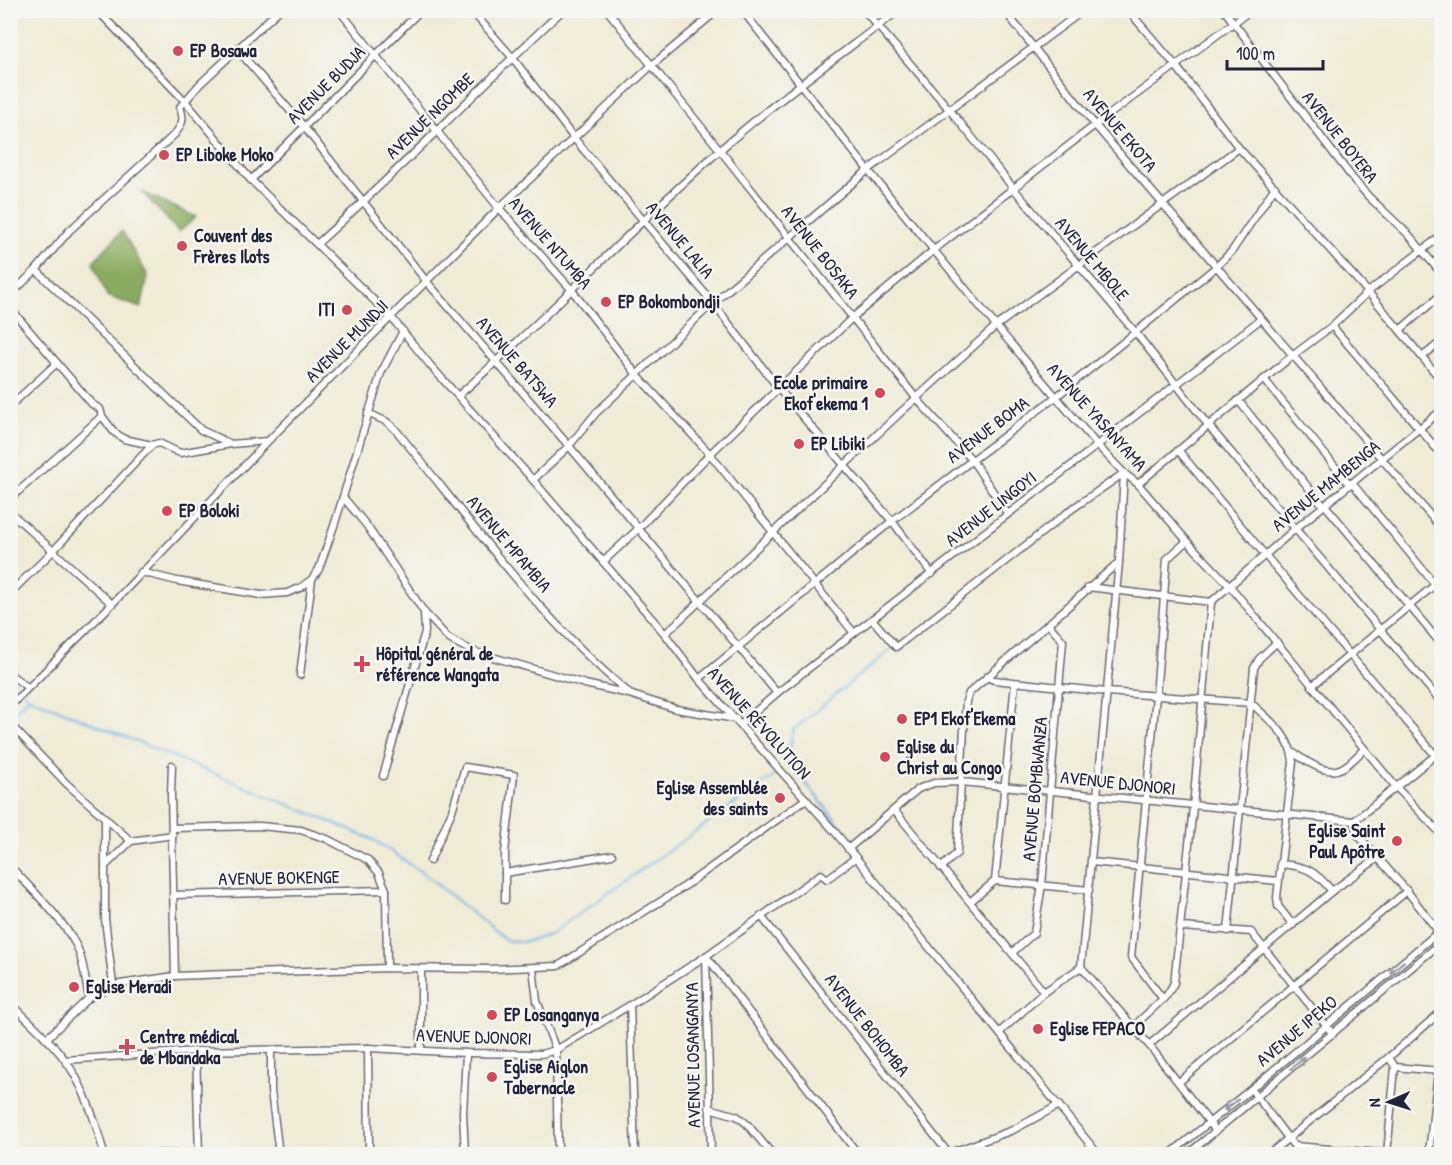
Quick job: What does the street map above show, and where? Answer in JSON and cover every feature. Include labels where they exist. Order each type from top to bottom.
[{"type":"street","name":"AVENUE RÉVOLUTION","points":[[97,10],[185,101],[251,180],[392,317],[665,634],[699,678],[806,798],[1098,1155]]},
{"type":"street","points":[[10,295],[36,270],[69,231],[175,134],[183,123],[184,117],[180,107],[185,101],[237,48],[279,10]]},
{"type":"street","name":"AVENUE NTUMBA","points":[[339,10],[435,131],[571,289],[637,375],[710,454],[772,534],[854,633]]},
{"type":"street","name":"AVENUE BUDJA","points":[[251,180],[421,10]]},
{"type":"street","name":"AVENUE LALIA","points":[[471,10],[512,57],[573,137],[713,303],[779,389],[892,521],[932,574]]},
{"type":"street","name":"AVENUE NGOMBE","points":[[318,243],[563,10]]},
{"type":"street","name":"AVENUE BOSAKA","points":[[607,10],[916,398],[972,460],[1007,513]]},
{"type":"street","name":"AVENUE MUNDJI","points":[[10,706],[499,208],[651,66],[718,10]]},
{"type":"street","name":"AVENUE YASANYAMA","points":[[742,10],[868,170],[996,326],[1098,445],[1124,473],[1138,484],[1187,541],[1230,585],[1396,787],[1442,835]]},
{"type":"street","name":"AVENUE MBOLE","points":[[864,10],[1136,333],[1208,425],[1381,628],[1442,704]]},
{"type":"street","points":[[458,396],[497,362],[571,289],[720,150],[801,84],[899,10]]},
{"type":"street","name":"AVENUE EKOTA","points":[[1004,10],[1095,125],[1442,529]]},
{"type":"street","points":[[533,480],[569,446],[596,413],[713,303],[868,170],[1084,10]]},
{"type":"street","points":[[1128,10],[1176,66],[1239,148],[1368,292],[1442,381]]},
{"type":"street","name":"AVENUE BOYERA","points":[[1224,10],[1354,180],[1423,250],[1442,274]]},
{"type":"street","points":[[603,562],[710,454],[852,318],[935,249],[1095,125],[1251,10]]},
{"type":"street","name":"AVENUE BATSWA","points":[[237,48],[305,128],[427,282],[777,693]]},
{"type":"street","points":[[665,634],[996,326],[1239,148]]},
{"type":"street","name":"AVENUE BOMA","points":[[699,678],[892,521],[1057,396],[1216,267],[1232,251],[1275,187]]},
{"type":"street","points":[[1138,484],[1292,356],[1332,326],[1368,292],[1442,235]]},
{"type":"street","points":[[36,270],[201,430],[231,444]]},
{"type":"street","points":[[1400,330],[1442,294]]},
{"type":"street","points":[[10,308],[92,404],[100,409],[102,416],[119,437],[152,445],[159,443],[180,453],[231,444],[268,441]]},
{"type":"street","name":"AVENUE LINGOYI","points":[[739,722],[932,574],[1007,513],[1261,320]]},
{"type":"street","points":[[1332,326],[1442,455]]},
{"type":"street","points":[[141,572],[177,581],[261,595],[288,593],[312,579],[319,569],[381,373],[403,331]]},
{"type":"street","points":[[1422,357],[1442,341]]},
{"type":"street","points":[[10,406],[57,363]]},
{"type":"street","points":[[1264,379],[1348,484],[1352,483],[1442,593]]},
{"type":"street","points":[[1238,400],[1320,502],[1325,505],[1442,645]]},
{"type":"street","name":"AVENUE MAMBENGA","points":[[1211,602],[1295,529],[1442,410]]},
{"type":"street","name":"AVENUE MPAMBIA","points":[[368,412],[395,429],[491,548],[575,645],[629,694]]},
{"type":"street","points":[[10,499],[102,416]]},
{"type":"street","points":[[10,592],[53,551],[152,445]]},
{"type":"street","points":[[1178,450],[1436,756]]},
{"type":"street","points":[[1124,473],[1119,562],[1081,968],[1149,1045],[1216,1131]]},
{"type":"street","points":[[872,619],[896,647],[1072,509],[1124,473]]},
{"type":"street","points":[[343,497],[367,526],[424,612],[449,639],[472,651],[585,684],[629,694],[676,709],[739,722]]},
{"type":"street","points":[[10,512],[112,604]]},
{"type":"street","points":[[1162,999],[1131,957],[1167,559],[1187,541]]},
{"type":"street","points":[[941,868],[957,853],[966,701],[973,688],[1119,562]]},
{"type":"street","points":[[300,675],[312,579]]},
{"type":"street","points":[[1312,686],[1442,579]]},
{"type":"street","points":[[1088,587],[1211,602],[1187,871],[1174,983],[1162,999],[1132,1027]]},
{"type":"street","points":[[382,776],[425,632],[424,612]]},
{"type":"street","name":"AVENUE BOMBWANZA","points":[[1012,952],[1034,933],[1042,885],[1048,791],[1063,641],[1048,624]]},
{"type":"street","points":[[1228,931],[1254,668],[1259,659],[1277,642]]},
{"type":"street","points":[[10,674],[26,689]]},
{"type":"street","points":[[987,676],[994,680],[1107,692],[1251,703],[1284,735],[1292,752],[1277,903],[1293,926]]},
{"type":"street","points":[[971,901],[995,881],[1015,682]]},
{"type":"street","points":[[10,693],[17,698]]},
{"type":"street","points":[[10,724],[67,783],[130,841]]},
{"type":"street","points":[[1292,752],[1318,768],[1336,770],[1343,768],[1364,749]]},
{"type":"street","points":[[1440,932],[1357,834],[1354,821],[1442,750]]},
{"type":"street","points":[[172,765],[175,976]]},
{"type":"street","points":[[430,861],[452,811],[465,767],[515,777],[505,852],[505,900]]},
{"type":"street","name":"AVENUE DJONORI","points":[[848,849],[918,789],[934,783],[961,782],[1193,807],[1354,821]]},
{"type":"street","points":[[46,1039],[89,998],[113,985],[175,976],[387,968],[558,966],[685,886],[806,798]]},
{"type":"street","points":[[894,810],[1044,992]]},
{"type":"street","points":[[105,818],[105,919],[113,985]]},
{"type":"street","points":[[105,866],[130,841],[173,832],[260,826],[301,830],[327,839],[368,860],[379,873],[386,890],[387,968]]},
{"type":"street","points":[[505,873],[612,855]]},
{"type":"street","name":"AVENUE DJONORI","points":[[65,1060],[196,1051],[368,1048],[541,1054],[556,1050],[630,1005],[706,956],[821,874],[827,879],[855,858]]},
{"type":"street","points":[[1149,1045],[1332,891],[1378,858]]},
{"type":"street","points":[[1092,862],[1278,881]]},
{"type":"street","points":[[1280,864],[1309,869],[1321,877],[1332,891]]},
{"type":"street","points":[[10,866],[62,925],[76,945],[89,998]]},
{"type":"street","points":[[995,881],[1089,890]]},
{"type":"street","name":"AVENUE BOKENGE","points":[[173,895],[386,890]]},
{"type":"street","points":[[1179,1082],[1407,891]]},
{"type":"street","name":"AVENUE BOHOMBA","points":[[761,916],[948,1154]]},
{"type":"street","points":[[1181,927],[1251,933],[1333,1034]]},
{"type":"street","name":"AVENUE IPEKO","points":[[1170,1155],[1440,932]]},
{"type":"street","name":"AVENUE IPEKO","points":[[1187,1155],[1442,942]]},
{"type":"street","points":[[706,956],[858,1155]]},
{"type":"street","name":"AVENUE LOSANGANYA","points":[[706,956],[711,1155]]},
{"type":"street","points":[[532,968],[537,1001],[556,1050],[558,1155]]},
{"type":"street","points":[[999,1032],[1044,992],[1081,968]]},
{"type":"street","points":[[421,969],[421,1050]]},
{"type":"street","points":[[10,1002],[65,1060],[87,1101],[96,1123],[104,1155]]},
{"type":"street","points":[[630,1005],[636,1155]]},
{"type":"street","points":[[1269,1155],[1442,1011]]},
{"type":"street","points":[[368,1048],[369,1155]]},
{"type":"street","points":[[271,1050],[271,1091],[279,1155]]},
{"type":"street","points":[[157,1155],[200,1154],[196,1051]]},
{"type":"street","points":[[465,1155],[463,1113],[466,1053]]},
{"type":"street","points":[[1387,1154],[1395,1067],[1389,1057]]},
{"type":"street","points":[[1395,1067],[1440,1071],[1429,1155]]},
{"type":"street","points":[[1251,1089],[1290,1138],[1294,1146],[1293,1155]]},
{"type":"street","points":[[948,1154],[1013,1130],[1059,1106]]},
{"type":"street","points":[[709,1108],[737,1116],[747,1124],[772,1155]]},
{"type":"street","points":[[1294,1146],[1392,1155]]},
{"type":"street","points":[[1180,1147],[1187,1155]]},
{"type":"green space","points":[[142,192],[196,217],[179,232]]},
{"type":"green space","points":[[122,231],[148,276],[141,308],[107,296],[93,262]]},
{"type":"waterway","points":[[788,761],[793,730],[890,650]]},
{"type":"waterway","points":[[10,679],[29,697],[374,840],[424,874],[504,939],[516,942],[534,940],[552,933],[777,774]]},
{"type":"waterway","points":[[10,700],[21,689]]},
{"type":"waterway","points":[[10,716],[29,697]]},
{"type":"waterway","points":[[786,762],[788,761],[851,839]]},
{"type":"place","name":"EP Bosawa","points":[[178,51]]},
{"type":"place","name":"EP Liboke Moko","points":[[164,155]]},
{"type":"place","name":"Couvent des Frères Ilots","points":[[182,246]]},
{"type":"place","name":"EP Bokombondji","points":[[606,302]]},
{"type":"place","name":"ITI","points":[[347,310]]},
{"type":"place","name":"Ecole primaire Ekof'ekema 1","points":[[880,393]]},
{"type":"place","name":"EP Libiki","points":[[799,444]]},
{"type":"place","name":"EP Boloki","points":[[167,511]]},
{"type":"place","name":"Hôpital général de référence Wangata","points":[[362,664]]},
{"type":"place","name":"EP1 Ekof'Ekema","points":[[902,719]]},
{"type":"place","name":"Eglise du Christ au Congo","points":[[885,757]]},
{"type":"place","name":"Eglise Assemblée des saints","points":[[780,798]]},
{"type":"place","name":"Eglise Saint Paul Apôtre","points":[[1397,841]]},
{"type":"place","name":"Eglise Meradi","points":[[74,987]]},
{"type":"place","name":"EP Losanganya","points":[[492,1015]]},
{"type":"place","name":"Eglise FEPACO","points":[[1038,1029]]},
{"type":"place","name":"Centre médical de Mbandaka","points":[[127,1047]]},
{"type":"place","name":"Eglise Aiglon Tabernacle","points":[[492,1077]]}]
